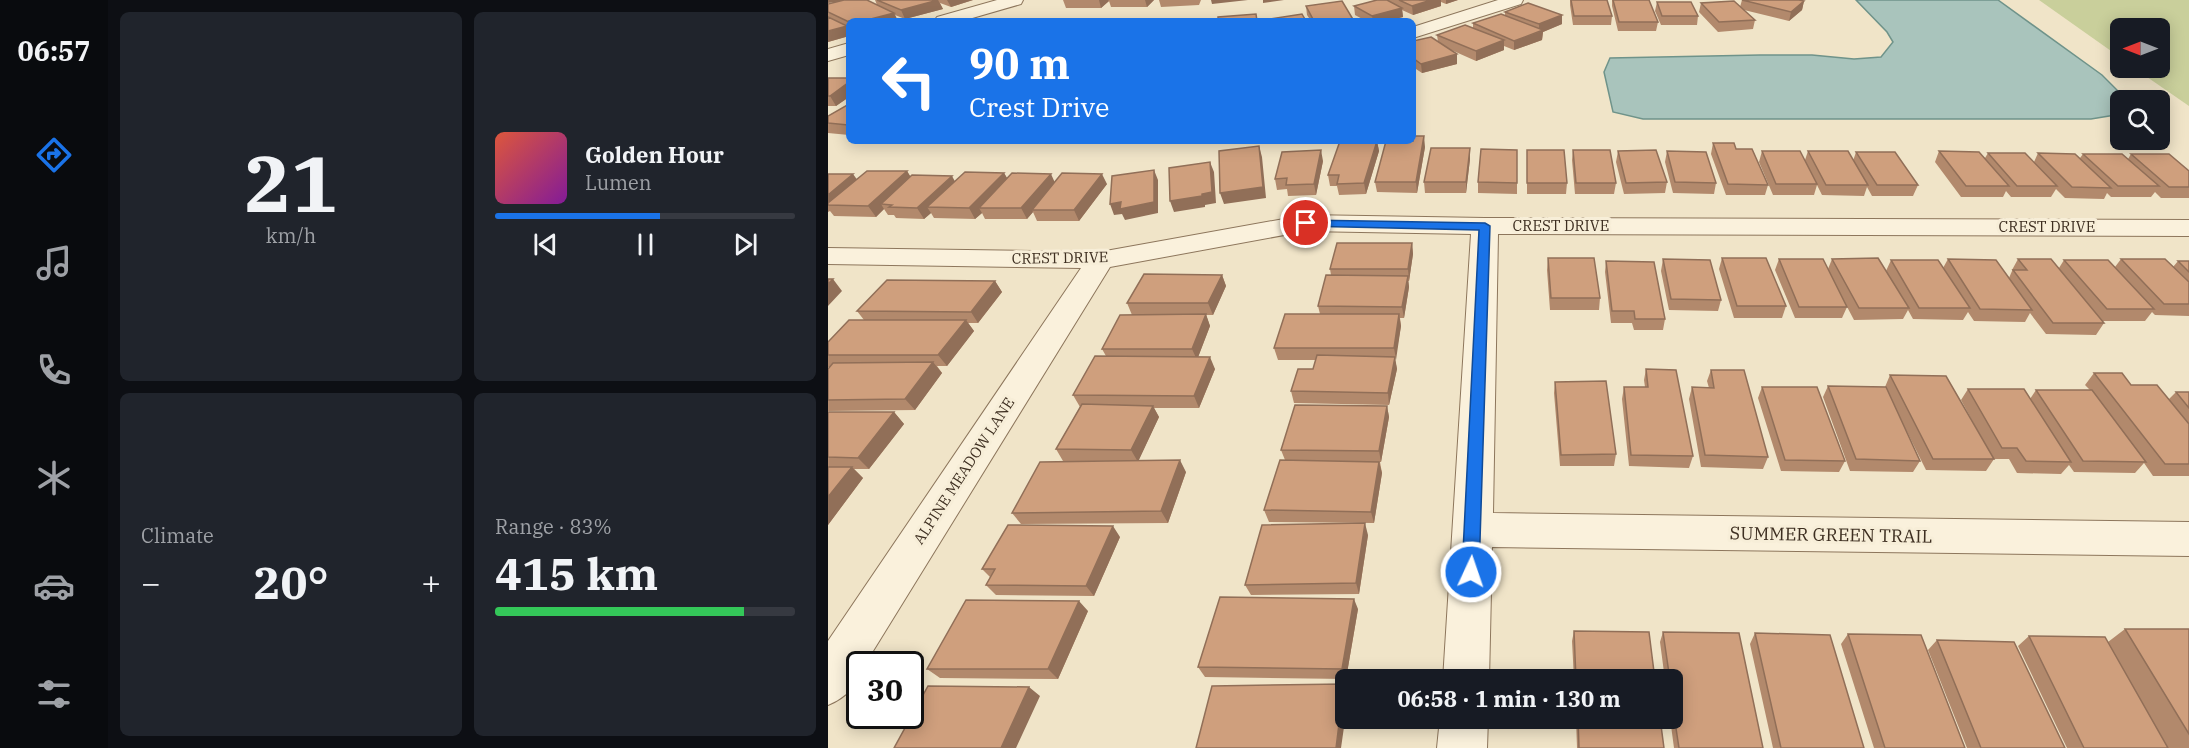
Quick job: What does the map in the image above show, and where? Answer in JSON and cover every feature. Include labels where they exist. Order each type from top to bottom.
[{"type":"street","points":[[953,18],[1015,0]]},
{"type":"street","points":[[1416,32],[1515,0]]},
{"type":"street","name":"CREST DRIVE","points":[[828,256],[1100,260],[1306,223],[1485,226],[2189,228]]},
{"type":"street","points":[[1467,669],[1485,226]]},
{"type":"street","name":"ALPINE MEADOW LANE","points":[[828,682],[1100,260]]},
{"type":"street","name":"SUMMER GREEN TRAIL","points":[[1473,530],[2189,539]]},
{"type":"street","points":[[1462,748],[1463,729]]},
{"type":"green space","points":[[2039,0],[2189,0],[2189,106],[2170,93],[2170,90],[2166,90],[2148,78],[2170,78],[2170,18],[2110,18],[2110,50]]},
{"type":"water","points":[[1856,0],[1998,0],[2102,75],[2117,90],[2110,90],[2110,116],[2091,119],[1643,119],[1613,112],[1604,72],[1610,58],[1760,55],[1812,55],[1854,59],[1881,57],[1893,42],[1887,32]]},
{"type":"building","points":[[844,0],[867,0],[894,13],[875,18],[846,18],[846,21],[828,12],[828,4]]},
{"type":"building","points":[[877,0],[938,0],[901,10]]},
{"type":"building","points":[[1387,0],[1402,8],[1372,16],[1354,6]]},
{"type":"building","points":[[1399,0],[1431,0],[1412,6]]},
{"type":"building","points":[[1571,0],[1607,0],[1612,16],[1574,16]]},
{"type":"building","points":[[1613,0],[1649,0],[1658,22],[1619,22]]},
{"type":"building","points":[[1742,0],[1799,0],[1804,1],[1791,12]]},
{"type":"building","points":[[1342,1],[1352,18],[1312,18],[1306,6]]},
{"type":"building","points":[[1734,1],[1755,20],[1719,22],[1701,3]]},
{"type":"building","points":[[1657,2],[1691,2],[1698,16],[1662,16]]},
{"type":"building","points":[[1528,3],[1562,15],[1539,24],[1505,12]]},
{"type":"building","points":[[1256,14],[1257,18],[1218,18]]},
{"type":"building","points":[[1302,14],[1304,18],[1277,18]]},
{"type":"building","points":[[1501,14],[1543,30],[1514,41],[1473,23]]},
{"type":"building","points":[[828,17],[846,26],[846,26],[828,31]]},
{"type":"building","points":[[1465,25],[1504,40],[1476,51],[1437,35]]},
{"type":"building","points":[[1431,37],[1457,54],[1421,64],[1416,60],[1416,40]]},
{"type":"building","points":[[828,78],[846,78],[846,84],[828,96]]},
{"type":"building","points":[[846,106],[846,125],[828,123],[828,116]]},
{"type":"building","points":[[1416,136],[1424,136],[1416,182],[1375,182],[1385,144],[1416,144]]},
{"type":"building","points":[[1713,143],[1734,143],[1736,149],[1752,149],[1768,185],[1728,184]]},
{"type":"building","points":[[1339,144],[1376,144],[1364,183],[1337,184],[1339,175],[1328,175]]},
{"type":"building","points":[[1259,146],[1263,187],[1220,193],[1219,151]]},
{"type":"building","points":[[1431,148],[1470,148],[1466,182],[1424,182]]},
{"type":"building","points":[[1481,149],[1517,150],[1517,183],[1478,182]]},
{"type":"building","points":[[1321,150],[1314,184],[1286,185],[1287,178],[1275,179],[1282,152]]},
{"type":"building","points":[[1527,150],[1564,150],[1567,183],[1527,183]]},
{"type":"building","points":[[1573,150],[1610,150],[1616,183],[1576,183]]},
{"type":"building","points":[[1656,150],[1667,182],[1626,183],[1618,151]]},
{"type":"building","points":[[1667,151],[1706,152],[1716,183],[1675,182]]},
{"type":"building","points":[[1762,151],[1800,151],[1817,184],[1776,184]]},
{"type":"building","points":[[1808,151],[1848,151],[1868,185],[1826,185]]},
{"type":"building","points":[[1939,151],[1979,152],[2009,186],[1966,186]]},
{"type":"building","points":[[1856,152],[1895,152],[1918,185],[1877,185]]},
{"type":"building","points":[[1988,153],[2025,153],[2057,186],[2017,186]]},
{"type":"building","points":[[2038,153],[2075,154],[2111,188],[2072,187]]},
{"type":"building","points":[[2083,154],[2122,154],[2159,186],[2118,186]]},
{"type":"building","points":[[2131,154],[2169,154],[2189,171],[2189,187],[2169,187]]},
{"type":"building","points":[[1210,162],[1212,192],[1202,194],[1202,196],[1170,201],[1169,168]]},
{"type":"building","points":[[1154,170],[1154,202],[1120,209],[1121,202],[1110,204],[1112,176]]},
{"type":"building","points":[[867,171],[907,171],[868,206],[828,205],[828,203]]},
{"type":"building","points":[[965,172],[1004,173],[969,208],[927,207]]},
{"type":"building","points":[[1012,173],[1051,174],[1021,208],[979,208]]},
{"type":"building","points":[[1062,173],[1102,174],[1074,210],[1032,210]]},
{"type":"building","points":[[828,174],[853,174],[828,195]]},
{"type":"building","points":[[912,175],[952,176],[917,208],[889,207],[892,205],[881,204]]},
{"type":"building","points":[[1337,243],[1412,243],[1408,269],[1330,269]]},
{"type":"building","points":[[1548,258],[1594,258],[1600,298],[1551,298]]},
{"type":"building","points":[[1722,258],[1766,258],[1786,306],[1737,306]]},
{"type":"building","points":[[1878,258],[1909,308],[1859,308],[1832,259]]},
{"type":"building","points":[[1663,259],[1710,260],[1721,300],[1671,299]]},
{"type":"building","points":[[1779,259],[1823,259],[1847,307],[1799,307]]},
{"type":"building","points":[[1948,259],[1996,260],[2032,310],[1980,309]]},
{"type":"building","points":[[2018,259],[2051,259],[2104,323],[2053,323],[2013,270],[2027,270]]},
{"type":"building","points":[[2121,259],[2165,259],[2189,282],[2189,304],[2164,304]]},
{"type":"building","points":[[1891,260],[1938,260],[1970,308],[1919,308]]},
{"type":"building","points":[[2064,260],[2108,260],[2154,309],[2107,309]]},
{"type":"building","points":[[1606,261],[1654,262],[1665,319],[1635,319],[1634,311],[1612,311]]},
{"type":"building","points":[[2178,261],[2189,261],[2189,272]]},
{"type":"building","points":[[1144,274],[1222,275],[1208,303],[1127,303]]},
{"type":"building","points":[[1326,275],[1408,276],[1402,307],[1318,306]]},
{"type":"building","points":[[887,280],[995,281],[971,312],[857,311]]},
{"type":"building","points":[[1206,314],[1192,349],[1102,349],[1120,315]]},
{"type":"building","points":[[1285,314],[1399,314],[1394,348],[1274,348]]},
{"type":"building","points":[[849,320],[966,320],[938,355],[828,355],[828,342]]},
{"type":"building","points":[[1317,355],[1395,357],[1388,393],[1291,391],[1298,369],[1313,369]]},
{"type":"building","points":[[1095,356],[1210,357],[1194,396],[1073,395]]},
{"type":"building","points":[[933,362],[905,399],[828,400],[828,369],[833,363]]},
{"type":"building","points":[[1646,369],[1676,370],[1693,456],[1631,455],[1624,387],[1648,387]]},
{"type":"building","points":[[1711,370],[1744,370],[1768,457],[1705,455],[1692,387],[1714,388]]},
{"type":"building","points":[[2094,373],[2122,373],[2131,385],[2157,385],[2189,424],[2189,464],[2165,464]]},
{"type":"building","points":[[1890,375],[1946,376],[1994,459],[1933,459]]},
{"type":"building","points":[[1606,381],[1616,454],[1561,455],[1555,382]]},
{"type":"building","points":[[1828,386],[1886,387],[1920,461],[1856,459]]},
{"type":"building","points":[[1762,387],[1817,387],[1845,461],[1785,460]]},
{"type":"building","points":[[1968,389],[2024,389],[2071,462],[2026,461],[2017,448],[2002,448]]},
{"type":"building","points":[[2036,390],[2092,390],[2146,462],[2083,461]]},
{"type":"building","points":[[2176,392],[2189,392],[2189,408]]},
{"type":"building","points":[[1082,404],[1153,406],[1131,450],[1056,449]]},
{"type":"building","points":[[1295,405],[1387,406],[1379,451],[1281,450]]},
{"type":"building","points":[[828,412],[894,412],[858,458],[828,457]]},
{"type":"building","points":[[1180,460],[1161,511],[1012,513],[1040,462]]},
{"type":"building","points":[[1280,460],[1379,462],[1371,512],[1264,510]]},
{"type":"building","points":[[828,467],[852,467],[828,497]]},
{"type":"building","points":[[1365,523],[1356,583],[1245,585],[1262,525]]},
{"type":"building","points":[[1008,525],[1113,526],[1086,586],[986,585],[995,569],[982,569]]},
{"type":"building","points":[[1220,597],[1354,599],[1342,669],[1198,667]]},
{"type":"building","points":[[966,600],[1079,601],[1048,669],[927,669]]},
{"type":"building","points":[[2125,629],[2189,629],[2189,734]]},
{"type":"building","points":[[1574,631],[1649,632],[1654,669],[1576,669]]},
{"type":"building","points":[[1663,632],[1739,633],[1763,748],[1679,748],[1676,729],[1683,729],[1683,669],[1668,669]]},
{"type":"building","points":[[1755,633],[1830,635],[1864,748],[1781,748]]},
{"type":"building","points":[[1848,634],[1921,635],[1965,748],[1885,748]]},
{"type":"building","points":[[2029,636],[2105,637],[2168,748],[2084,748]]},
{"type":"building","points":[[1937,640],[2014,642],[2065,748],[1981,748]]},
{"type":"building","points":[[1335,684],[1335,729],[1338,729],[1336,748],[1196,748],[1212,686]]},
{"type":"building","points":[[928,686],[1029,687],[1001,748],[894,748],[904,729],[924,729],[924,693]]},
{"type":"building","points":[[1578,729],[1661,729],[1664,748],[1579,748]]},
{"type":"route","points":[[1306,223],[1485,226],[1471,572]]}]
